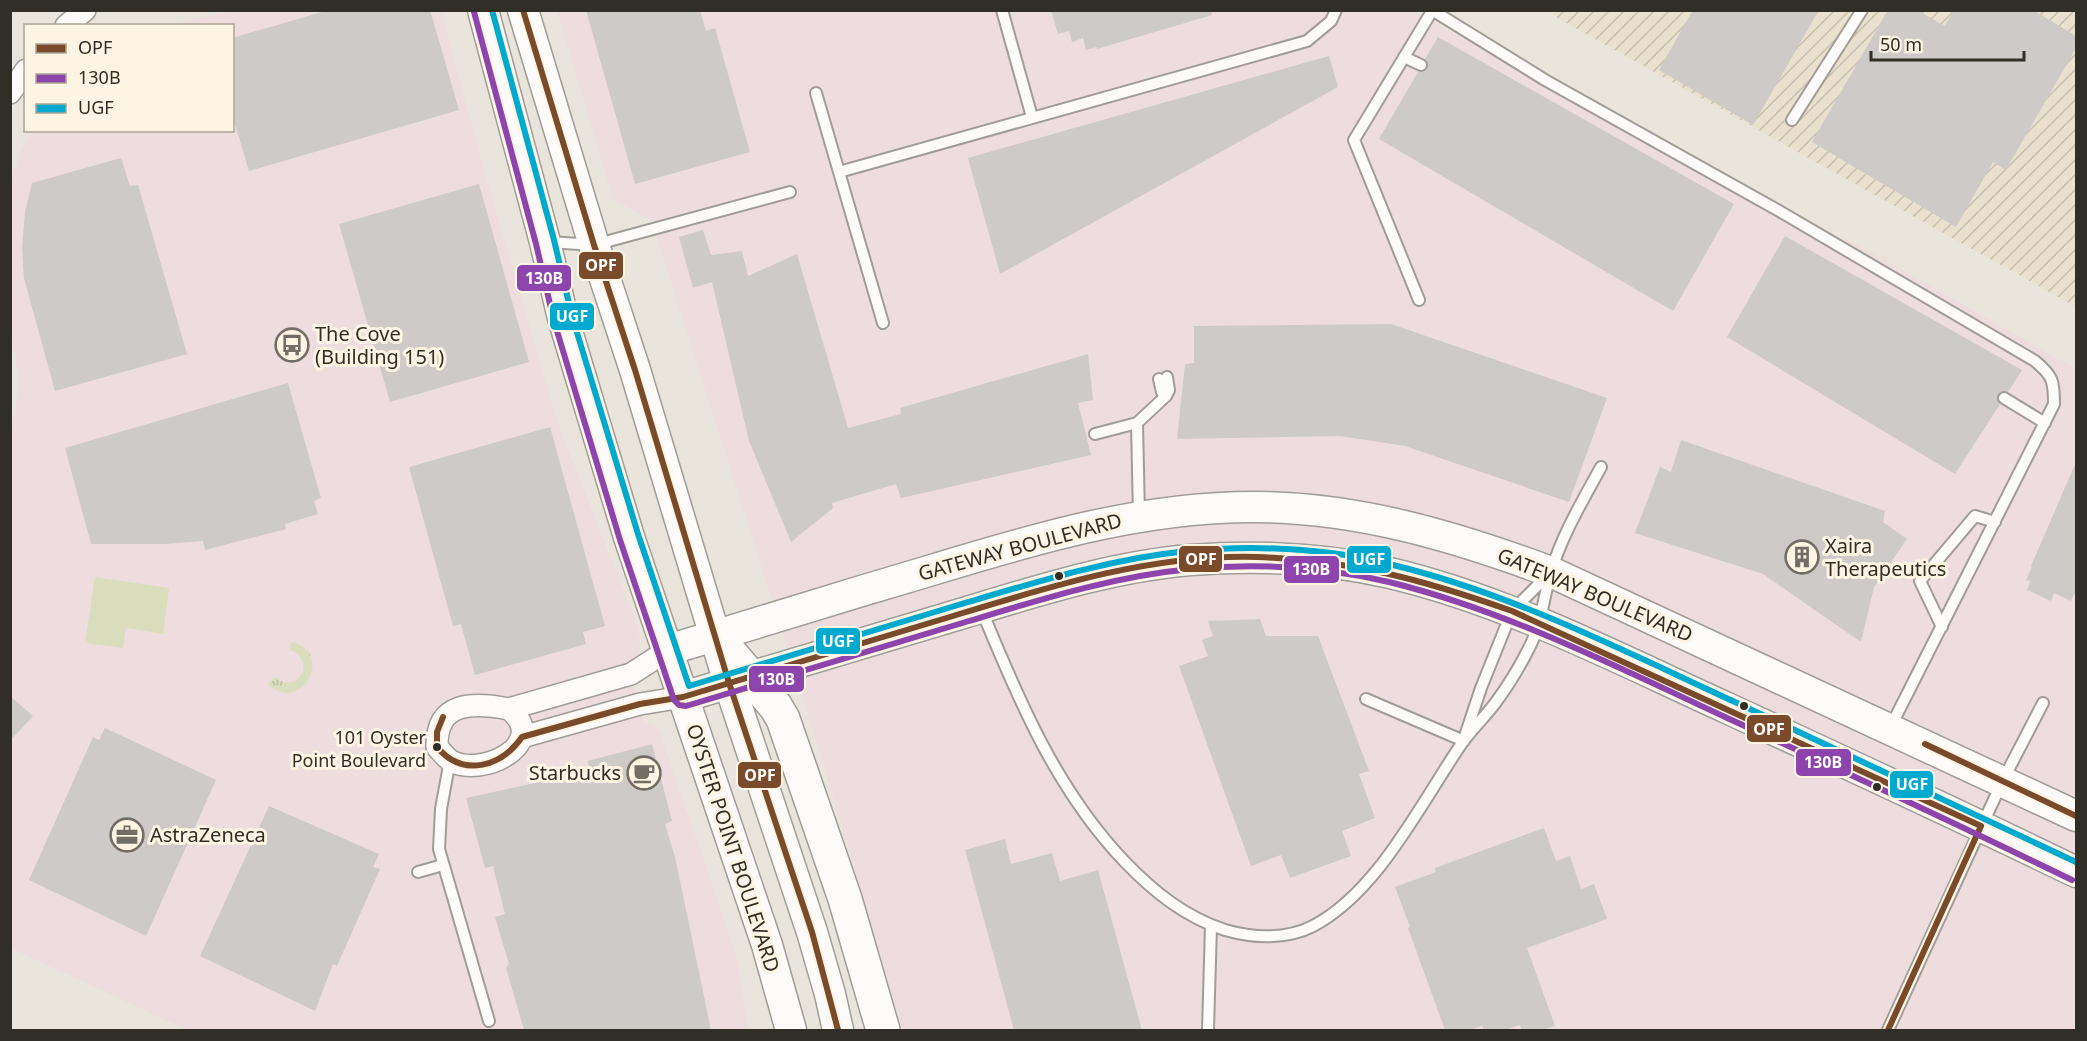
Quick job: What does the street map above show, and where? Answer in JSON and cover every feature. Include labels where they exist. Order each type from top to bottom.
[{"type":"highway","points":[[715,635],[739,680],[776,707],[783,719],[845,899],[883,1030]]},
{"type":"main road","name":"OYSTER POINT BOULEVARD","points":[[483,10],[563,318],[629,537],[767,945],[791,1030]]},
{"type":"main road","points":[[523,10],[715,635]]},
{"type":"main road","name":"GATEWAY BOULEVARD","points":[[668,650],[1032,540],[1086,526],[1139,516],[1200,510],[1253,507],[1325,511],[1411,526],[1479,545],[1551,572],[2003,780],[2076,816]]},
{"type":"main road","points":[[683,697],[981,608],[1126,569],[1188,560],[1253,557],[1320,561],[1389,573],[1452,590],[1512,611],[1982,826],[2076,872]]},
{"type":"main road","points":[[739,680],[830,994],[838,1030]]},
{"type":"street","points":[[68,24],[85,10]]},
{"type":"street","points":[[10,93],[24,73]]},
{"type":"street","points":[[509,709],[632,674],[668,650]]},
{"type":"street","points":[[522,737],[640,704],[683,697]]},
{"type":"street","points":[[490,705],[509,709],[517,715],[522,724],[522,737],[517,746],[505,756],[486,764],[468,765],[450,760],[437,747],[437,732],[443,717],[457,709],[472,706],[490,705]]},
{"type":"lane","points":[[1002,10],[1032,117]]},
{"type":"lane","points":[[839,172],[1307,41],[1331,21],[1336,10]]},
{"type":"lane","points":[[1792,120],[1862,10]]},
{"type":"lane","points":[[1419,300],[1354,140],[1432,11],[1545,80],[1780,212],[2035,361],[2048,372],[2054,383],[2054,404],[1890,728]]},
{"type":"lane","points":[[1404,57],[1421,65]]},
{"type":"lane","points":[[816,93],[883,323]]},
{"type":"lane","points":[[545,242],[594,245],[790,192]]},
{"type":"lane","points":[[1095,434],[1137,423],[1167,396],[1169,390],[1163,378]]},
{"type":"lane","points":[[2004,398],[2045,423]]},
{"type":"lane","points":[[1137,423],[1139,516]]},
{"type":"lane","points":[[981,608],[1016,693],[1042,745],[1071,796],[1104,841],[1150,888],[1180,910],[1211,926],[1245,936],[1279,936],[1310,927],[1340,909],[1365,884],[1398,841],[1464,741],[1496,702],[1530,647],[1540,623],[1551,572],[1570,525],[1601,466]]},
{"type":"lane","points":[[1942,627],[1920,581],[1975,516],[1995,522]]},
{"type":"lane","points":[[1464,741],[1481,688],[1512,611],[1551,572]]},
{"type":"lane","points":[[1366,699],[1464,741]]},
{"type":"lane","points":[[1888,1030],[2003,780],[2043,703]]},
{"type":"lane","points":[[450,760],[441,809],[439,849],[489,1021]]},
{"type":"lane","points":[[418,872],[442,865]]},
{"type":"lane","points":[[1208,1030],[1211,926]]},
{"type":"shaded area","points":[[230,11],[441,11],[487,181],[557,421],[639,630],[641,653],[631,674],[644,723],[654,725],[660,734],[704,860],[737,958],[749,1030],[187,1030],[10,948],[10,443],[19,383],[10,319],[10,186],[22,149],[31,132],[234,132],[234,24],[175,24]]},
{"type":"shaded area","points":[[557,11],[1415,11],[1730,188],[1810,221],[1883,259],[2076,369],[2076,1030],[903,1030],[801,691],[651,220],[613,199]]},
{"type":"shaded area","points":[[1549,11],[2076,11],[2076,307],[1559,19]]},
{"type":"green space","points":[[95,577],[169,588],[163,634],[126,628],[123,648],[85,643]]},
{"type":"green space","points":[[291,642],[304,648],[311,657],[312,668],[309,678],[302,687],[292,692],[281,692],[268,684],[275,677],[283,682],[291,682],[302,674],[304,668],[303,661],[290,650]]},
{"type":"building","points":[[329,10],[430,10],[459,110],[249,171],[234,121],[234,37]]},
{"type":"building","points":[[586,10],[700,10],[706,31],[715,28],[750,152],[635,184]]},
{"type":"building","points":[[1051,10],[1211,10],[1212,15],[1097,49],[1097,47],[1086,50],[1083,38],[1072,42],[1069,31],[1058,34]]},
{"type":"building","points":[[1693,10],[1819,10],[1753,125],[1659,70]]},
{"type":"building","points":[[1888,10],[1917,10],[1945,26],[1954,10],[2033,10],[2076,36],[2076,48],[2006,170],[1993,162],[1956,227],[1812,142]]},
{"type":"building","points":[[1438,37],[1734,204],[1673,311],[1379,139],[1418,72],[1427,69],[1428,64],[1425,59]]},
{"type":"building","points":[[1329,56],[1338,87],[1000,274],[968,158]]},
{"type":"building","points":[[121,158],[130,186],[138,185],[187,354],[55,391],[24,278],[22,248],[25,212],[32,183]]},
{"type":"building","points":[[479,184],[529,362],[390,402],[339,224]]},
{"type":"building","points":[[703,230],[711,255],[742,251],[748,276],[797,254],[848,428],[901,414],[900,408],[1088,354],[1093,400],[1078,403],[1091,455],[901,498],[896,484],[832,503],[833,508],[791,542],[749,441],[712,282],[693,288],[679,237]]},
{"type":"building","points":[[1785,236],[2022,370],[2008,392],[1998,394],[2000,404],[1955,474],[1727,337]]},
{"type":"building","points":[[1391,324],[1607,398],[1569,502],[1405,446],[1340,436],[1177,439],[1185,364],[1194,363],[1194,326]]},
{"type":"building","points":[[288,383],[321,498],[314,501],[318,514],[285,524],[286,529],[205,550],[203,541],[165,544],[91,544],[65,448]]},
{"type":"building","points":[[550,427],[605,626],[583,632],[586,644],[475,675],[461,624],[453,626],[409,467]]},
{"type":"building","name":"Xaira Therapeutics","points":[[1681,440],[1885,511],[1883,522],[1907,539],[1874,587],[1861,642],[1763,574],[1635,533],[1660,467],[1671,472]]},
{"type":"building","points":[[2076,462],[2076,590],[2071,601],[2054,593],[2051,601],[2027,590],[2030,581],[2026,580]]},
{"type":"building","points":[[1260,619],[1266,636],[1318,636],[1369,771],[1359,774],[1375,818],[1342,831],[1351,856],[1290,878],[1281,855],[1251,866],[1179,666],[1208,656],[1202,640],[1213,636],[1208,621]]},
{"type":"building","points":[[10,696],[33,716],[10,741]]},
{"type":"building","points":[[105,728],[216,780],[146,936],[29,880],[93,737],[99,740]]},
{"type":"building","points":[[652,744],[672,821],[665,824],[675,857],[711,1030],[524,1030],[506,968],[509,964],[495,917],[505,914],[493,866],[485,868],[466,798],[590,771],[588,761]]},
{"type":"building","points":[[269,806],[379,854],[373,867],[380,869],[337,966],[333,964],[315,1011],[200,956]]},
{"type":"building","points":[[1544,828],[1556,861],[1570,856],[1581,889],[1594,884],[1607,919],[1527,948],[1555,1026],[1542,1030],[1522,1030],[1520,1025],[1505,1030],[1484,1030],[1482,1026],[1469,1030],[1445,1030],[1395,887],[1436,872],[1435,868]]},
{"type":"building","points":[[1005,839],[1011,864],[1052,853],[1060,881],[1098,870],[1142,1030],[1014,1030],[965,850]]},
{"type":"transit line","name":"UGF","points":[[492,10],[554,240],[572,316],[638,534],[689,686],[1014,588],[1129,560],[1187,551],[1239,548],[1291,549],[1343,555],[1438,577],[1481,591],[1567,625],[2076,862]]},
{"type":"transit line","name":"OPF","points":[[523,10],[729,683],[812,932],[838,1030]]},
{"type":"transit line","name":"130B","points":[[474,12],[536,244],[554,321],[620,540],[674,700],[679,705],[686,706],[1051,597],[1135,577],[1191,569],[1241,566],[1340,573],[1389,582],[1433,594],[1560,641],[2072,880]]},
{"type":"transit line","name":"OPF","points":[[443,717],[437,732],[437,747],[447,757],[458,763],[481,765],[504,756],[522,737],[640,704],[683,697],[1020,596],[1098,575],[1177,561],[1257,557],[1291,559],[1356,567],[1417,581],[1512,611],[1981,826]]},
{"type":"transit line","name":"OPF","points":[[1925,744],[2076,816]]},
{"type":"transit line","name":"OPF","points":[[1888,1030],[1981,826]]},
{"type":"place","name":"The Cove (Building 151)","points":[[292,345]]},
{"type":"place","name":"Xaira Therapeutics","points":[[1802,557]]},
{"type":"place","name":"101 Oyster Point Boulevard","points":[[437,747]]},
{"type":"place","name":"Starbucks","points":[[644,773]]},
{"type":"place","name":"AstraZeneca","points":[[127,835]]}]
